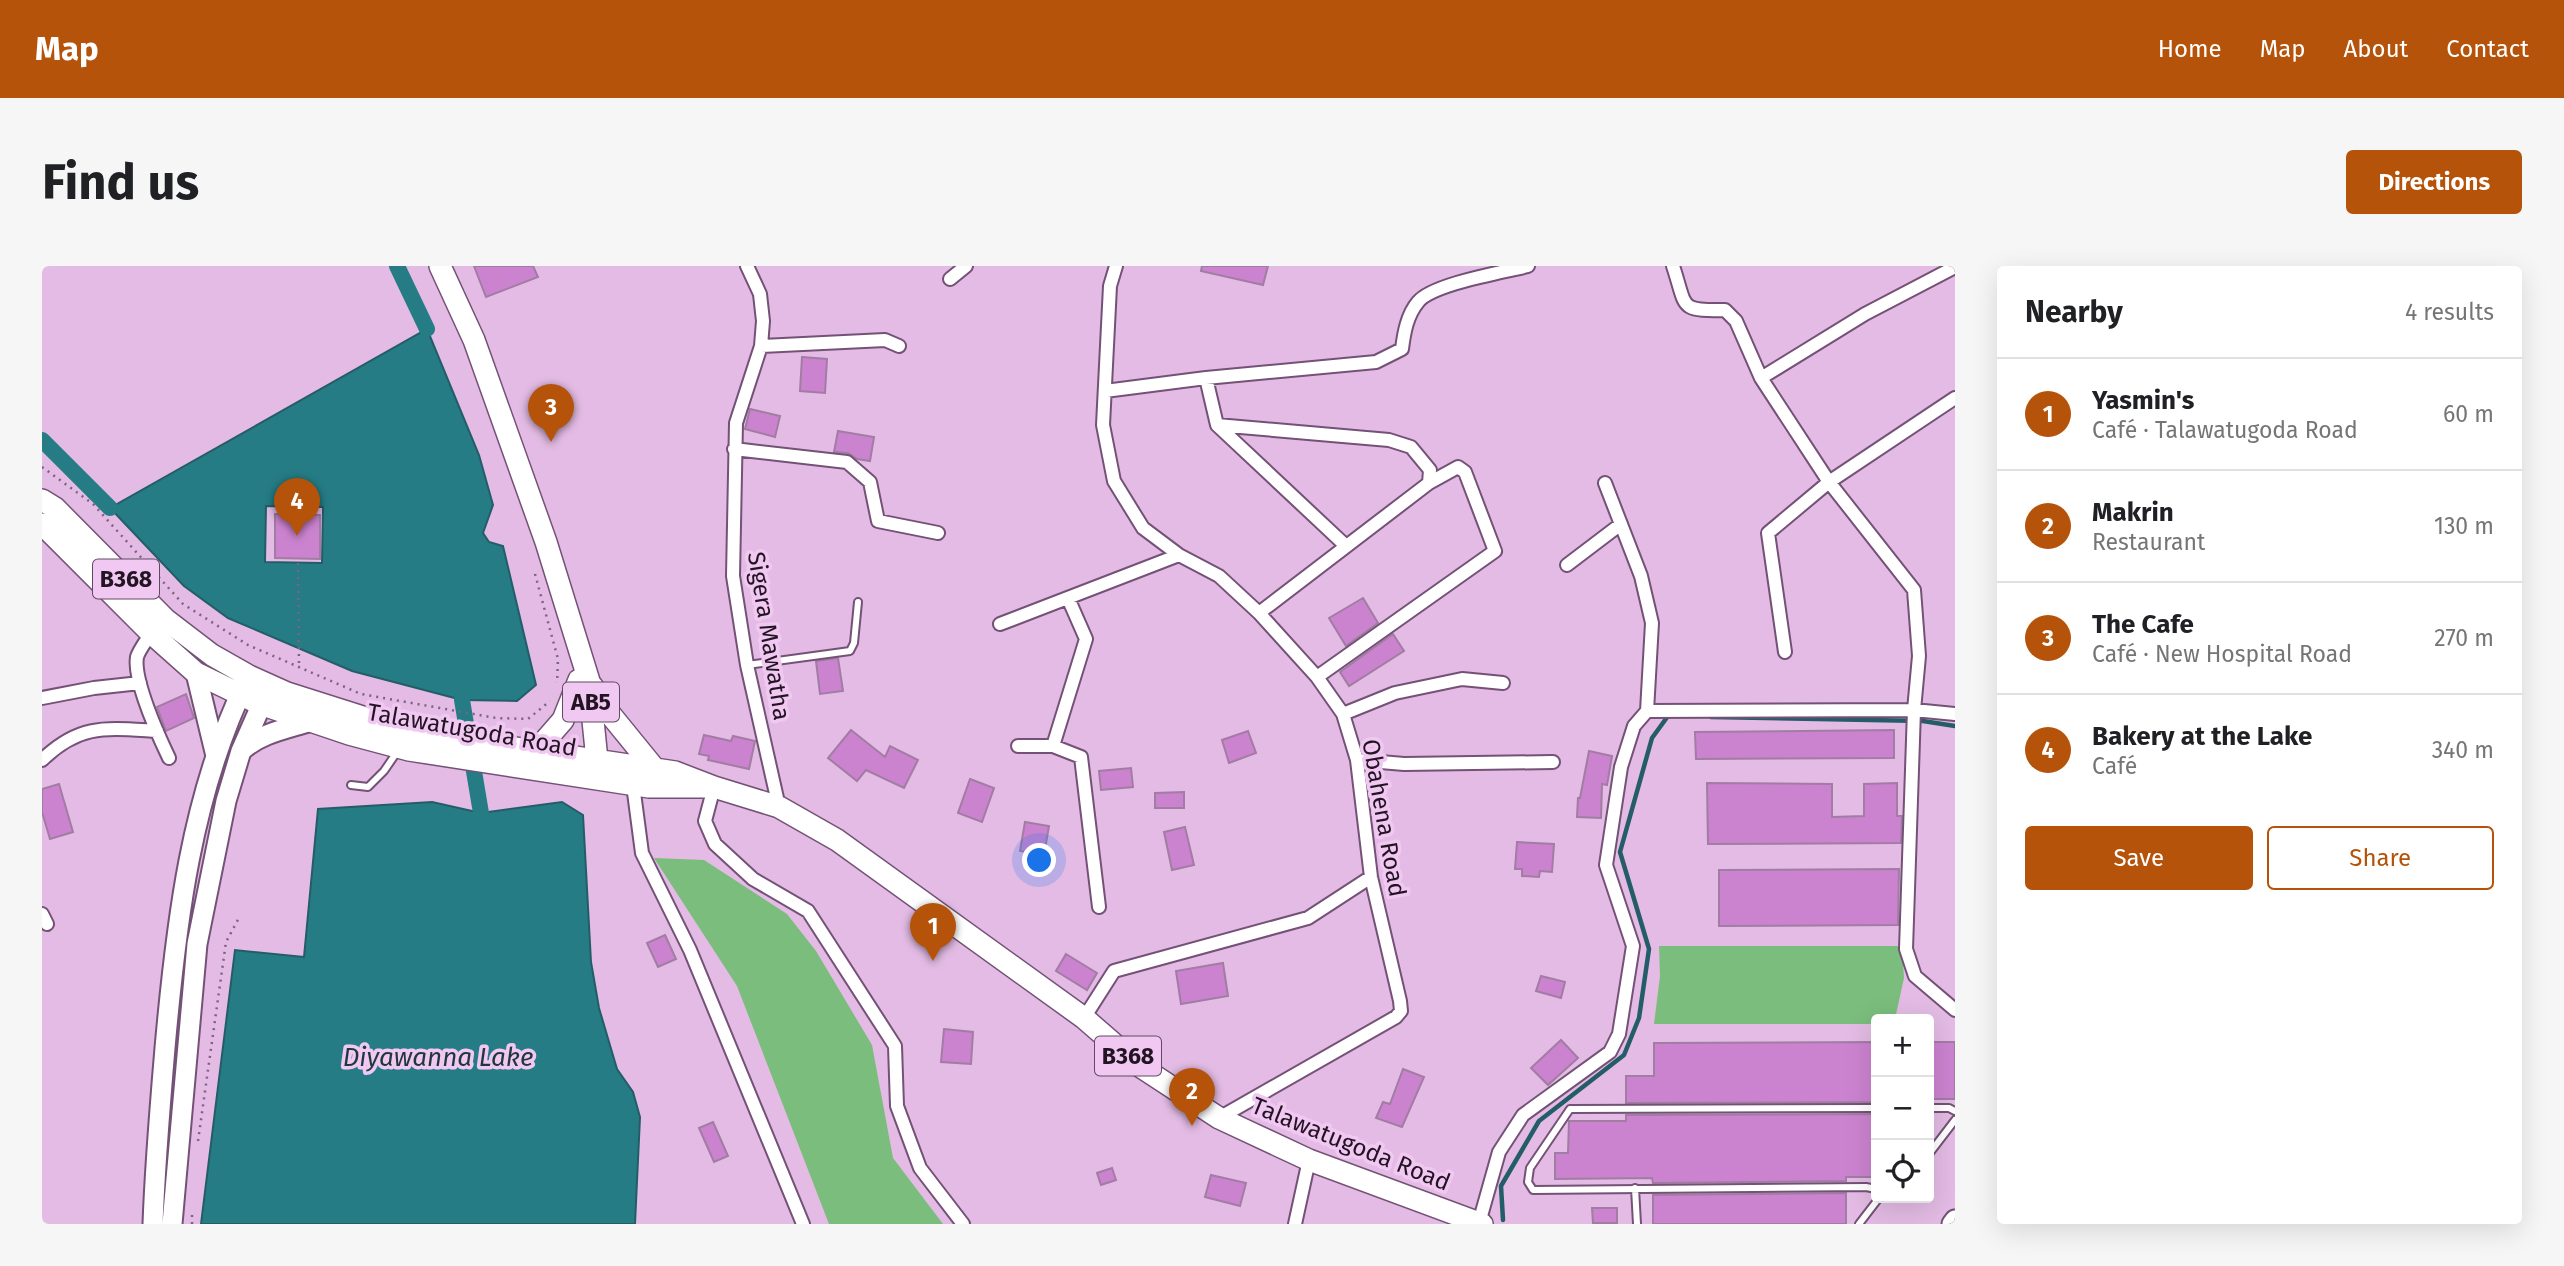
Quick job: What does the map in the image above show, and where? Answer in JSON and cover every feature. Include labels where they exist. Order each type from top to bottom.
[{"type":"main road","name":"AB5","points":[[440,266],[474,340],[546,542],[578,645],[584,680],[587,768]]},
{"type":"main road","name":"Talawatugoda Road","points":[[42,500],[55,508],[165,619],[212,655],[245,685]]},
{"type":"main road","name":"Talawatugoda Road","points":[[42,524],[151,633],[196,673],[245,685],[308,722],[407,743],[587,768],[654,768],[675,772],[779,807],[837,840],[1084,1018],[1138,1065],[1219,1118],[1309,1160],[1481,1223]]},
{"type":"main road","points":[[196,673],[216,756]]},
{"type":"main road","name":"AB5","points":[[536,751],[563,720],[584,680]]},
{"type":"main road","name":"AB5","points":[[584,680],[654,768]]},
{"type":"main road","points":[[153,1224],[155,1173],[178,932],[192,846],[216,756],[245,685]]},
{"type":"main road","name":"Talawatugoda Road","points":[[265,695],[323,705],[407,743]]},
{"type":"main road","points":[[172,1224],[189,1009],[197,944],[226,801],[241,751],[265,695]]},
{"type":"main road","points":[[241,751],[271,733],[308,722]]},
{"type":"main road","name":"Talawatugoda Road","points":[[494,754],[536,751],[633,785],[668,788],[714,787]]},
{"type":"main road","points":[[1952,1224],[1955,1220]]},
{"type":"street","name":"Sigera Mawatha","points":[[747,266],[760,294],[763,321],[761,346],[736,423],[733,576],[747,665],[779,807]]},
{"type":"street","points":[[950,279],[966,266]]},
{"type":"street","name":"Obahena Road","points":[[1116,266],[1110,286],[1103,425],[1114,481],[1143,528],[1179,555],[1219,576],[1259,613],[1317,677],[1343,714],[1357,760],[1371,877],[1401,1011],[1396,1017],[1219,1118]]},
{"type":"street","points":[[1105,391],[1206,378],[1376,362],[1402,349],[1405,327],[1418,301],[1443,288],[1528,266]]},
{"type":"street","points":[[1672,266],[1686,305],[1694,310],[1725,310],[1736,321],[1761,378],[1829,482],[1914,590],[1919,656],[1914,712],[1906,949],[1915,976],[1955,1010]]},
{"type":"street","points":[[1761,378],[1865,314],[1955,267]]},
{"type":"street","points":[[761,346],[885,340],[899,346]]},
{"type":"street","points":[[1206,378],[1217,425],[1346,546]]},
{"type":"street","points":[[1785,652],[1768,533],[1829,482],[1955,398]]},
{"type":"street","points":[[1217,425],[1389,440],[1411,447],[1430,470],[1429,483]]},
{"type":"street","points":[[734,449],[847,462],[870,482],[878,522],[938,533]]},
{"type":"street","points":[[1259,613],[1429,483],[1458,467],[1465,471],[1495,551],[1317,677]]},
{"type":"street","points":[[1481,1223],[1499,1152],[1522,1115],[1610,1052],[1619,1034],[1633,946],[1606,865],[1621,768],[1634,726],[1647,710],[1652,623],[1642,576],[1605,483]]},
{"type":"street","points":[[1567,565],[1621,524]]},
{"type":"street","points":[[1000,624],[1179,555]]},
{"type":"street","points":[[1053,746],[1086,639],[1068,598]]},
{"type":"street","points":[[151,633],[137,657],[140,682],[169,758]]},
{"type":"street","points":[[1343,714],[1395,693],[1462,680],[1503,683]]},
{"type":"street","points":[[42,698],[140,682]]},
{"type":"street","points":[[1647,710],[1914,712],[1955,715]]},
{"type":"street","points":[[42,760],[60,743],[85,732],[119,729],[157,731]]},
{"type":"street","points":[[1018,746],[1053,746],[1081,757],[1099,907]]},
{"type":"street","points":[[1357,760],[1404,764],[1553,762]]},
{"type":"street","points":[[633,785],[642,853],[690,950],[803,1224]]},
{"type":"street","points":[[714,787],[705,821],[715,844],[753,879],[808,911],[895,1046],[897,1106],[920,1168],[963,1224]]},
{"type":"street","points":[[1084,1018],[1114,971],[1308,918],[1371,877]]},
{"type":"street","points":[[1295,1224],[1309,1160]]},
{"type":"lane","points":[[747,665],[850,651],[854,643],[858,602]]},
{"type":"lane","points":[[351,785],[368,787],[407,743]]},
{"type":"lane","points":[[1871,1108],[1570,1109],[1530,1168],[1528,1182],[1533,1190],[1871,1188]]},
{"type":"lane","points":[[1934,1108],[1949,1108],[1955,1111]]},
{"type":"lane","points":[[1934,1147],[1955,1120]]},
{"type":"lane","points":[[1635,1188],[1637,1224]]},
{"type":"lane","points":[[1859,1224],[1876,1203]]},
{"type":"path","points":[[42,467],[93,504],[183,604],[248,645],[361,694],[496,718],[528,719],[556,695]]},
{"type":"path","points":[[298,563],[299,667]]},
{"type":"path","points":[[534,570],[558,659],[557,683]]},
{"type":"path","points":[[198,1147],[226,942],[240,916]]},
{"type":"path","points":[[192,1224],[193,1199]]},
{"type":"green space","points":[[654,858],[704,860],[787,914],[816,951],[872,1045],[893,1158],[943,1224],[829,1224],[737,986]]},
{"type":"green space","points":[[1659,946],[1902,946],[1904,978],[1896,1014],[1871,1014],[1871,1024],[1654,1024],[1660,976]]},
{"type":"water","points":[[427,329],[479,455],[493,505],[483,533],[489,542],[503,546],[536,685],[517,701],[462,700],[352,671],[228,618],[184,586],[110,508]],"holes":[[[266,506],[323,507],[322,563],[265,562]]]},
{"type":"water","name":"Diyawanna Lake","points":[[432,802],[481,813],[562,802],[583,815],[591,962],[599,1008],[617,1069],[633,1092],[640,1117],[635,1224],[201,1224],[235,950],[304,957],[318,809]]},
{"type":"building","points":[[474,266],[533,266],[538,277],[486,297]]},
{"type":"building","points":[[1202,266],[1268,266],[1263,285],[1201,271]]},
{"type":"building","points":[[802,357],[827,359],[825,393],[800,391]]},
{"type":"building","points":[[750,409],[780,416],[775,437],[745,429]]},
{"type":"building","points":[[838,431],[874,437],[870,461],[857,459],[848,453],[834,452]]},
{"type":"building","points":[[275,514],[320,515],[320,559],[275,558]]},
{"type":"building","points":[[1363,598],[1378,623],[1346,646],[1329,618]]},
{"type":"building","points":[[1393,634],[1404,651],[1349,686],[1340,672]]},
{"type":"building","points":[[838,658],[843,691],[820,694],[816,661]]},
{"type":"building","points":[[186,694],[194,718],[166,731],[157,707]]},
{"type":"building","points":[[851,730],[885,757],[890,746],[918,760],[904,788],[866,770],[857,781],[828,758]]},
{"type":"building","points":[[1894,730],[1894,758],[1696,759],[1695,732]]},
{"type":"building","points":[[1248,731],[1256,753],[1229,763],[1222,740]]},
{"type":"building","points":[[704,735],[731,741],[733,736],[755,741],[749,769],[708,760],[709,756],[699,754]]},
{"type":"building","points":[[1589,751],[1612,756],[1607,785],[1602,784],[1601,818],[1577,817],[1578,798]]},
{"type":"building","points":[[1131,768],[1133,787],[1101,790],[1099,771]]},
{"type":"building","points":[[970,779],[994,788],[982,822],[958,813]]},
{"type":"building","points":[[1707,783],[1832,784],[1832,817],[1864,816],[1864,784],[1897,783],[1897,816],[1902,816],[1901,843],[1708,844]]},
{"type":"building","points":[[59,784],[73,832],[50,839],[42,812],[42,789]]},
{"type":"building","points":[[1184,792],[1184,808],[1155,808],[1155,793]]},
{"type":"building","points":[[1025,822],[1049,826],[1044,855],[1020,851]]},
{"type":"building","points":[[1185,827],[1194,865],[1172,870],[1164,832]]},
{"type":"building","points":[[1517,842],[1554,844],[1552,872],[1540,871],[1539,877],[1522,876],[1522,869],[1515,869]]},
{"type":"building","points":[[1899,869],[1898,925],[1719,926],[1719,870]]},
{"type":"building","points":[[665,935],[676,959],[658,967],[647,943]]},
{"type":"building","points":[[1066,954],[1097,973],[1087,990],[1056,971]]},
{"type":"building","points":[[1223,963],[1228,996],[1181,1004],[1176,971]]},
{"type":"building","points":[[1541,976],[1565,982],[1561,998],[1536,991]]},
{"type":"building","points":[[944,1029],[973,1032],[971,1064],[941,1062]]},
{"type":"building","points":[[1561,1040],[1578,1058],[1548,1085],[1531,1068]]},
{"type":"building","points":[[1871,1042],[1871,1102],[1626,1103],[1626,1076],[1654,1076],[1654,1043]]},
{"type":"building","points":[[1934,1042],[1955,1042],[1955,1099],[1934,1099]]},
{"type":"building","points":[[1403,1069],[1424,1077],[1402,1127],[1376,1118],[1383,1102],[1390,1104]]},
{"type":"building","points":[[1871,1114],[1871,1177],[1846,1177],[1846,1181],[1653,1183],[1652,1178],[1555,1179],[1555,1153],[1568,1153],[1569,1121],[1626,1121],[1626,1115]]},
{"type":"building","points":[[713,1122],[728,1156],[714,1162],[699,1128]]},
{"type":"building","points":[[1112,1168],[1116,1180],[1101,1185],[1097,1173]]},
{"type":"building","points":[[1211,1175],[1246,1183],[1240,1206],[1205,1197]]},
{"type":"building","points":[[1846,1193],[1846,1224],[1653,1224],[1653,1195]]},
{"type":"building","points":[[1592,1208],[1617,1208],[1617,1223],[1593,1223]]},
{"type":"waterway","points":[[397,266],[427,329]]},
{"type":"waterway","points":[[42,440],[110,508]]},
{"type":"waterway","points":[[462,700],[481,813]]},
{"type":"waterway","points":[[1503,1220],[1501,1186],[1539,1121],[1624,1055],[1639,1018],[1649,949],[1620,852],[1652,738],[1668,716],[1671,716]]},
{"type":"waterway","points":[[1711,717],[1923,721],[1955,726]]},
{"type":"place","name":"The Cafe","points":[[551,442]]},
{"type":"place","name":"Bakery at the Lake","points":[[297,536]]},
{"type":"place","name":"Yasmin's","points":[[933,961]]},
{"type":"place","name":"Makrin","points":[[1192,1126]]}]
